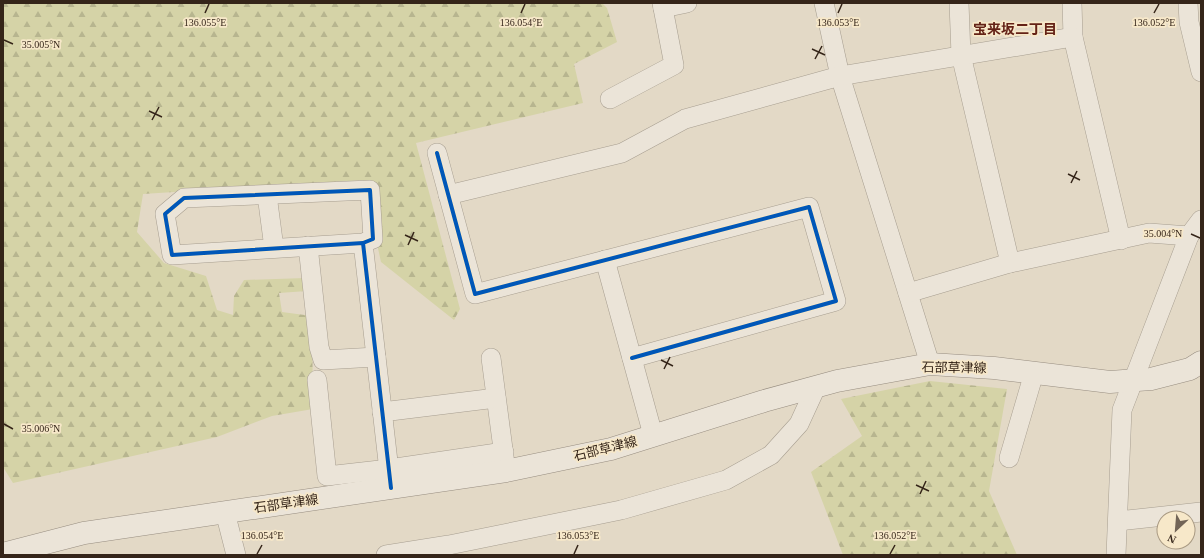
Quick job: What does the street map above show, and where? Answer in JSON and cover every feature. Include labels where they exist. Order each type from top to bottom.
[{"type":"main road","name":"石部草津線","points":[[3,554],[84,533],[225,512],[390,478],[505,461],[611,449],[837,381],[930,364],[994,368],[1110,382],[1151,379],[1190,369],[1201,362]]},
{"type":"street","points":[[610,99],[674,65],[662,6],[688,3]]},
{"type":"street","points":[[824,3],[840,76],[930,364]]},
{"type":"street","points":[[959,3],[961,55],[1010,263]]},
{"type":"street","points":[[1072,3],[1073,36],[1122,240]]},
{"type":"street","points":[[1188,3],[1189,22],[1201,72]]},
{"type":"street","points":[[448,195],[622,153],[685,119],[840,76],[1073,36]]},
{"type":"street","points":[[437,153],[475,294],[809,207],[836,301],[632,358]]},
{"type":"street","points":[[370,190],[373,239],[363,243],[172,255],[165,214],[184,198],[267,195],[370,190]]},
{"type":"street","points":[[267,195],[274,248]]},
{"type":"street","points":[[1116,555],[1122,410],[1189,236],[1201,220]]},
{"type":"street","points":[[908,293],[1010,263],[1149,233],[1189,236]]},
{"type":"street","points":[[317,380],[327,476],[390,478],[363,243]]},
{"type":"street","points":[[308,246],[319,347],[323,360],[376,357]]},
{"type":"street","points":[[605,260],[653,436]]},
{"type":"street","points":[[491,358],[505,461]]},
{"type":"street","points":[[1009,458],[1034,373]]},
{"type":"street","points":[[386,555],[449,545],[621,510],[726,480],[771,455],[799,424],[816,387]]},
{"type":"street","points":[[382,412],[496,398]]},
{"type":"street","points":[[225,512],[236,555]]},
{"type":"street","points":[[1118,521],[1201,512]]},
{"type":"green space","points":[[3,3],[602,3],[607,8],[617,42],[574,64],[583,103],[416,143],[460,309],[454,320],[381,262],[363,180],[143,194],[137,232],[164,263],[206,276],[217,310],[233,315],[234,296],[244,280],[305,278],[307,291],[279,293],[282,312],[312,316],[313,409],[272,416],[217,437],[13,483],[3,467]]},
{"type":"green space","points":[[930,381],[1007,389],[989,491],[1017,555],[843,555],[811,472],[862,436],[841,399]]},
{"type":"cycle path","points":[[437,153],[475,294],[809,207],[836,301],[632,358]]},
{"type":"cycle path","points":[[363,243],[373,239],[370,190],[184,198],[165,214],[172,255],[363,243],[391,488]]},
{"type":"district","name":"宝来坂二丁目","points":[[1015,29]]}]
